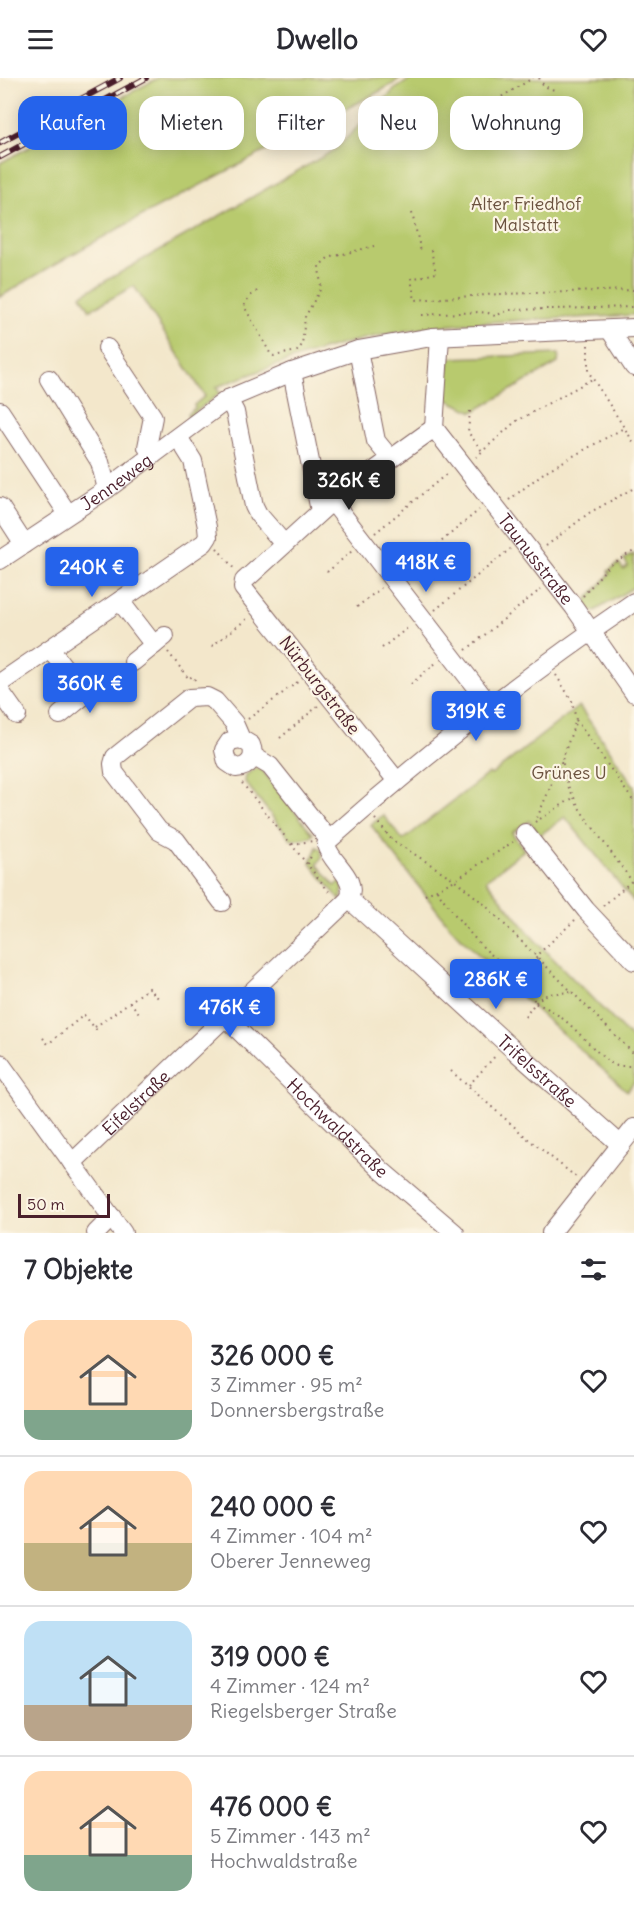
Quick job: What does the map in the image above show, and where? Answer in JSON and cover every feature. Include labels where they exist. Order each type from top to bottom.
[{"type":"street","name":"Jenneweg","points":[[0,560],[107,489],[228,399],[292,372],[358,350],[440,337],[634,328]]},
{"type":"street","points":[[610,330],[634,367]]},
{"type":"street","points":[[240,580],[244,581],[326,506],[434,428],[440,337]]},
{"type":"street","points":[[107,348],[153,417],[147,447],[152,456]]},
{"type":"street","points":[[358,350],[376,441],[390,458]]},
{"type":"street","points":[[292,372],[326,506],[364,542],[491,707]]},
{"type":"street","points":[[49,379],[100,462],[107,489]]},
{"type":"street","points":[[228,399],[235,412],[254,506],[258,514],[284,544]]},
{"type":"street","points":[[0,411],[68,514]]},
{"type":"street","name":"Taunusstraße","points":[[434,428],[574,607],[634,693]]},
{"type":"street","points":[[0,683],[204,543],[208,537],[196,468],[178,437]]},
{"type":"street","points":[[0,507],[24,544]]},
{"type":"street","name":"Nürburgstraße","points":[[240,580],[260,609],[397,781]]},
{"type":"street","points":[[120,601],[160,640],[133,662]]},
{"type":"street","points":[[253,756],[270,766],[323,840],[548,663],[634,602]]},
{"type":"street","points":[[50,649],[91,690],[60,715]]},
{"type":"street","points":[[0,691],[17,715]]},
{"type":"street","points":[[222,902],[176,840],[159,831],[114,772],[113,764],[115,757],[189,698],[207,697],[228,714],[239,734],[251,745],[253,756],[251,761],[242,768],[231,765],[224,756],[226,745],[236,739],[239,734]]},
{"type":"street","points":[[530,827],[591,916],[634,961]]},
{"type":"street","name":"Trifelsstraße","points":[[323,840],[328,852],[350,882],[351,895],[621,1145]]},
{"type":"street","name":"Eifelstraße","points":[[72,1163],[351,895]]},
{"type":"street","name":"Hochwaldstraße","points":[[225,1017],[380,1169],[455,1233]]},
{"type":"street","points":[[0,1063],[123,1233]]},
{"type":"street","points":[[551,1233],[634,1128]]},
{"type":"street","points":[[96,1233],[112,1217]]},
{"type":"path","points":[[503,96],[533,78]]},
{"type":"path","points":[[539,78],[544,86],[554,90]]},
{"type":"path","points":[[412,213],[421,252]]},
{"type":"path","points":[[257,291],[249,297],[244,306],[270,352],[274,356],[279,356],[297,351],[302,345],[305,317],[321,288],[319,266],[328,258],[374,246]]},
{"type":"path","points":[[431,250],[436,273],[411,279],[415,300],[500,294],[634,290]]},
{"type":"path","points":[[428,321],[422,315],[479,312],[495,316],[509,310],[634,307]]},
{"type":"path","points":[[588,346],[588,371],[634,443]]},
{"type":"path","points":[[327,572],[482,451],[515,422],[592,379]]},
{"type":"path","points":[[470,411],[468,432],[482,451]]},
{"type":"path","points":[[357,608],[494,505],[546,471],[624,428]]},
{"type":"path","points":[[534,556],[589,513],[634,488]]},
{"type":"path","points":[[382,648],[521,540]]},
{"type":"path","points":[[574,607],[609,565],[634,550]]},
{"type":"path","points":[[223,555],[240,580]]},
{"type":"path","points":[[411,684],[452,656],[552,579]]},
{"type":"path","points":[[213,646],[260,609]]},
{"type":"path","points":[[160,640],[189,679],[192,676],[194,678]]},
{"type":"path","points":[[548,663],[572,701],[576,720],[634,802]]},
{"type":"path","points":[[239,734],[310,672]]},
{"type":"path","points":[[280,738],[330,697]]},
{"type":"path","points":[[530,827],[562,760],[576,720]]},
{"type":"path","points":[[562,760],[573,798],[633,881],[591,916]]},
{"type":"path","points":[[231,765],[242,784],[331,894]]},
{"type":"path","points":[[366,808],[392,840],[455,880],[484,904],[634,1054]]},
{"type":"path","points":[[292,844],[323,840]]},
{"type":"path","points":[[424,895],[455,880]]},
{"type":"path","points":[[437,890],[450,910],[475,939],[499,960],[506,965],[527,965],[533,972]]},
{"type":"path","points":[[534,1003],[533,972],[537,955],[564,930]]},
{"type":"path","points":[[94,1027],[149,988],[160,1000]]},
{"type":"path","points":[[525,1017],[540,996],[573,992]]},
{"type":"path","points":[[130,1002],[140,1013]]},
{"type":"path","points":[[534,1003],[560,1016],[609,1062],[617,1066],[634,1066]]},
{"type":"path","points":[[43,1038],[48,1044],[84,1015],[99,1033]]},
{"type":"path","points":[[469,1085],[498,1054]]},
{"type":"path","points":[[451,1071],[527,1138],[588,1187]]},
{"type":"green space","points":[[158,78],[400,78],[370,96],[358,96],[358,102],[346,109],[346,96],[256,96],[256,150],[267,150],[97,241],[0,297],[0,163],[24,150],[127,150],[127,96],[125,96]]},
{"type":"green space","name":"Alter Friedhof Malstatt","points":[[412,78],[634,78],[634,315],[476,323],[382,335],[298,358],[216,387],[220,393],[189,417],[187,414],[205,396],[134,286],[90,310],[81,295],[334,150],[346,150],[346,139],[358,127],[358,150],[438,150],[438,96],[388,96]]},
{"type":"green space","points":[[559,354],[558,363],[473,412],[446,399],[449,358]]},
{"type":"green space","points":[[634,554],[634,587],[595,611],[587,610],[582,605],[610,574],[608,571],[619,563],[623,569],[628,566],[624,559]]},
{"type":"green space","name":"Grünes U","points":[[579,706],[634,786],[634,902],[565,817],[540,835],[529,821],[512,833],[524,850],[486,880],[535,940],[634,1041],[634,1082],[627,1091],[538,1012],[451,928],[371,825],[383,815],[403,840]]},
{"type":"green space","points":[[258,768],[313,834],[311,837],[291,840],[245,782],[246,775]]},
{"type":"green space","points":[[317,847],[321,849],[322,858],[317,864],[335,886],[341,881],[343,888],[341,901],[310,863]]},
{"type":"railway","points":[[0,143],[120,78]]},
{"type":"railway","points":[[0,157],[146,78]]}]
